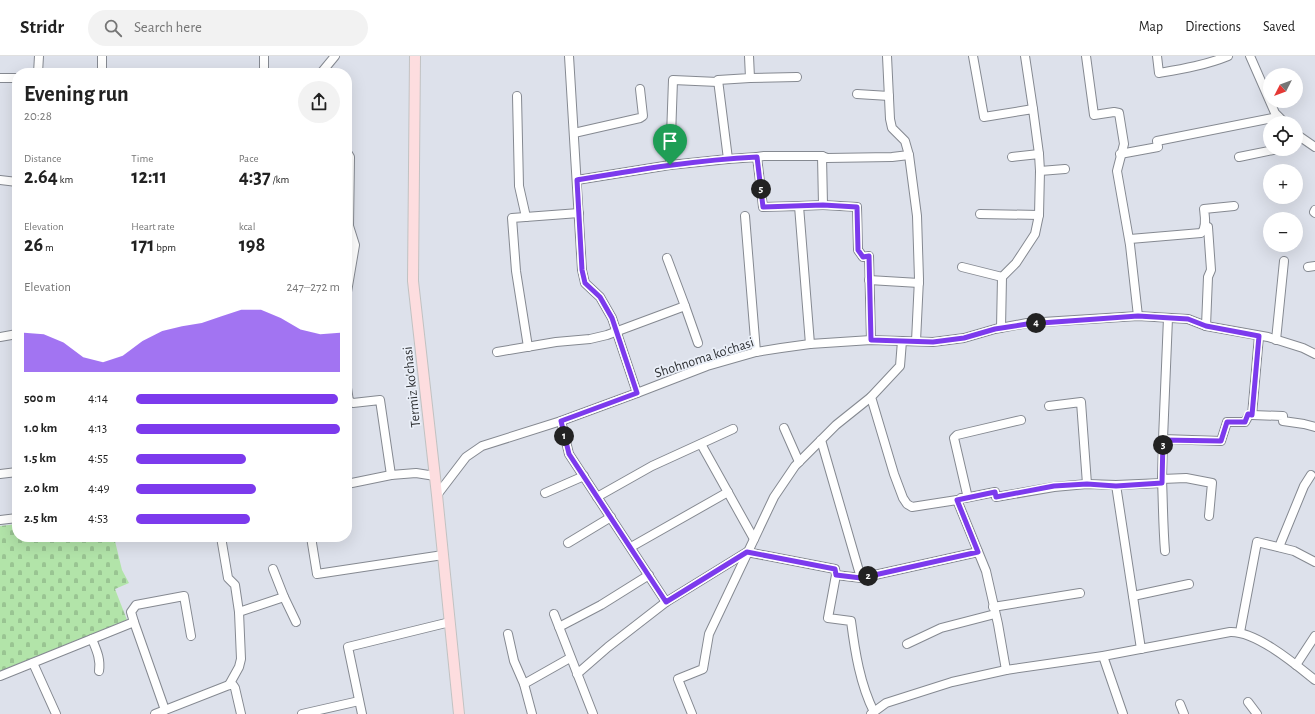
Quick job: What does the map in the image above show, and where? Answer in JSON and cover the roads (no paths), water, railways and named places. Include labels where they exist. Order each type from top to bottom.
[{"type":"main road","name":"Termiz ko'chasi","points":[[415,56],[413,281],[435,476],[459,714]]},
{"type":"street","points":[[38,68],[39,56]]},
{"type":"street","points":[[102,56],[102,68]]},
{"type":"street","points":[[264,56],[264,68]]},
{"type":"street","points":[[325,68],[336,56]]},
{"type":"street","points":[[569,56],[582,270],[585,283],[600,297],[612,318],[637,393]]},
{"type":"street","points":[[749,56],[750,78]]},
{"type":"street","points":[[887,56],[890,119],[892,128],[905,141],[909,155],[917,216],[919,283],[916,341]]},
{"type":"street","points":[[973,56],[984,117],[1033,109]]},
{"type":"street","points":[[1001,328],[1002,277],[1016,263],[1035,234],[1039,215],[1039,154],[1025,56]]},
{"type":"street","points":[[1086,56],[1094,115],[1114,112],[1119,113],[1124,144],[1120,154],[1117,171],[1130,239],[1138,316]]},
{"type":"street","points":[[1157,56],[1159,73],[1187,68],[1219,60],[1228,56]]},
{"type":"street","points":[[1250,56],[1275,113],[1278,116]]},
{"type":"street","points":[[670,165],[673,80],[718,82],[718,80],[797,76]]},
{"type":"street","points":[[0,78],[12,78]]},
{"type":"street","points":[[718,82],[728,159]]},
{"type":"street","points":[[574,132],[640,118],[643,116],[640,89]]},
{"type":"street","points":[[857,94],[889,96]]},
{"type":"street","points":[[517,96],[519,186],[526,217]]},
{"type":"street","points":[[1120,154],[1158,147],[1157,141],[1263,119]]},
{"type":"street","points":[[1303,139],[1315,147]]},
{"type":"street","points":[[1239,157],[1263,152]]},
{"type":"street","points":[[1012,157],[1039,154]]},
{"type":"street","points":[[577,180],[670,165],[764,156],[822,156],[827,158],[892,157],[909,155]]},
{"type":"street","points":[[822,156],[823,205]]},
{"type":"street","points":[[757,157],[763,207],[823,205],[857,207],[858,250],[863,257],[869,256],[871,340]]},
{"type":"street","points":[[1040,171],[1064,169]]},
{"type":"street","points":[[0,180],[12,181]]},
{"type":"street","points":[[799,206],[810,344]]},
{"type":"street","points":[[1130,239],[1201,233],[1204,231],[1204,209],[1234,206]]},
{"type":"street","points":[[528,347],[516,271],[512,218],[579,213]]},
{"type":"street","points":[[980,214],[1039,215]]},
{"type":"street","points":[[745,216],[756,352]]},
{"type":"street","points":[[1204,227],[1208,227],[1211,270],[1208,277],[1206,326]]},
{"type":"street","points":[[352,244],[354,245],[352,258]]},
{"type":"street","points":[[667,258],[698,343]]},
{"type":"street","points":[[1276,340],[1284,261]]},
{"type":"street","points":[[962,267],[1002,277]]},
{"type":"street","points":[[869,280],[919,283]]},
{"type":"street","points":[[497,352],[590,339],[617,332],[685,306]]},
{"type":"street","name":"Shohnoma ko'chasi","points":[[437,495],[466,457],[482,446],[561,421],[707,366],[756,352],[810,344],[871,340],[933,342],[964,338],[1001,328],[1027,324],[1138,316],[1188,319],[1206,326],[1276,340],[1303,348],[1315,354]]},
{"type":"street","points":[[1165,551],[1162,518],[1162,481],[1168,318]]},
{"type":"street","points":[[0,337],[12,335]]},
{"type":"street","points":[[1252,415],[1259,336]]},
{"type":"street","points":[[692,714],[678,679],[703,669],[709,634],[774,498],[799,462],[836,425],[871,397],[900,366],[902,341]]},
{"type":"street","points":[[871,397],[894,474],[903,498],[907,504],[912,507],[995,492],[996,497],[1054,486],[1087,484],[1116,486],[1186,478],[1212,483],[1209,516]]},
{"type":"street","points":[[352,403],[380,400],[391,475]]},
{"type":"street","points":[[1049,406],[1081,402],[1087,484]]},
{"type":"street","points":[[1163,440],[1221,441],[1227,422],[1245,422],[1248,414],[1283,416],[1283,421],[1315,427]]},
{"type":"street","points":[[961,498],[967,494],[954,438],[955,436],[1021,420]]},
{"type":"street","points":[[561,421],[569,454],[666,602]]},
{"type":"street","points":[[784,428],[799,462]]},
{"type":"street","points":[[597,497],[652,466],[733,429]]},
{"type":"street","points":[[821,440],[861,578]]},
{"type":"street","points":[[701,444],[754,540]]},
{"type":"street","points":[[0,474],[12,473]]},
{"type":"street","points":[[352,483],[391,475],[416,474],[435,476]]},
{"type":"street","points":[[1279,547],[1305,484],[1311,475]]},
{"type":"street","points":[[545,493],[584,476]]},
{"type":"street","points":[[1116,486],[1141,649]]},
{"type":"street","points":[[631,547],[728,492]]},
{"type":"street","points":[[961,498],[978,552],[986,571],[1006,670]]},
{"type":"street","points":[[568,544],[611,517]]},
{"type":"street","points":[[0,520],[12,519]]},
{"type":"street","points":[[155,714],[229,685],[239,667],[241,659],[239,612],[235,585],[228,578],[222,542]]},
{"type":"street","points":[[312,542],[317,574],[443,555]]},
{"type":"street","points":[[1240,632],[1257,542],[1294,551],[1315,562]]},
{"type":"street","points":[[577,674],[608,647],[666,602],[747,552],[835,569],[836,575],[828,618],[851,621],[854,646],[866,696],[872,713],[886,703],[952,682],[1006,670],[1103,656],[1230,632],[1240,632],[1262,642],[1315,680]]},
{"type":"street","points":[[836,575],[861,578],[978,552]]},
{"type":"street","points":[[273,569],[284,598],[296,622]]},
{"type":"street","points":[[559,627],[601,605],[649,575]]},
{"type":"street","points":[[1133,596],[1189,584]]},
{"type":"street","points":[[906,644],[941,628],[994,610],[1080,593]]},
{"type":"street","points":[[165,710],[131,612],[136,605],[184,596],[191,636]]},
{"type":"street","points":[[239,612],[284,598]]},
{"type":"street","points":[[554,614],[593,714]]},
{"type":"street","points":[[0,676],[134,622]]},
{"type":"street","points":[[362,714],[348,647],[450,622]]},
{"type":"street","points":[[508,634],[514,660],[524,684],[532,714]]},
{"type":"street","points":[[1296,665],[1315,636]]},
{"type":"street","points":[[92,638],[98,653],[100,664],[99,670]]},
{"type":"street","points":[[1103,656],[1123,714]]},
{"type":"street","points":[[524,684],[570,658]]},
{"type":"street","points":[[33,663],[56,714]]},
{"type":"street","points":[[229,685],[236,688],[241,714]]},
{"type":"street","points":[[302,714],[359,701]]},
{"type":"street","points":[[1248,702],[1257,714]]},
{"type":"street","points":[[1180,704],[1184,714]]}]
